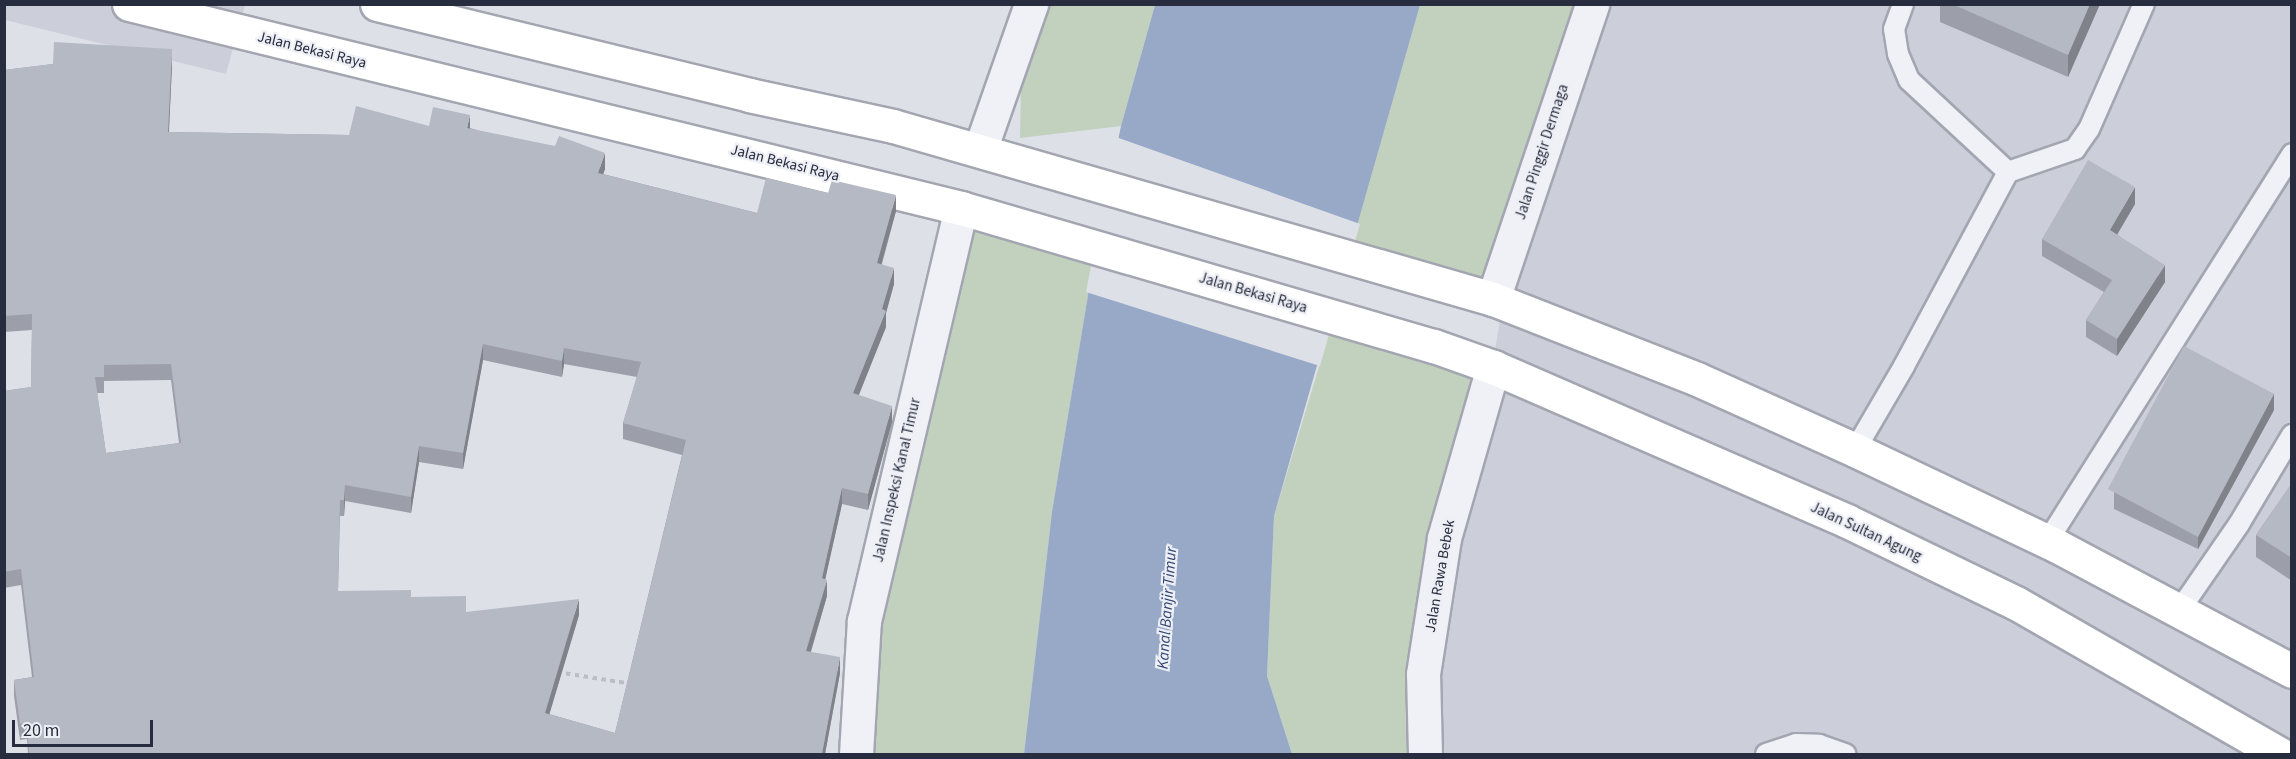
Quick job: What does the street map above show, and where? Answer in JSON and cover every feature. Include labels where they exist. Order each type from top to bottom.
[{"type":"highway","name":"Jalan Bekasi Raya","points":[[129,4],[1004,219],[1434,346]]},
{"type":"highway","points":[[377,4],[992,153],[1493,299],[1697,379],[1855,450],[2047,542],[2292,671]]},
{"type":"highway","name":"Jalan Sultan Agung","points":[[1434,346],[1493,367],[1847,521],[2016,603],[2280,754]]},
{"type":"street","points":[[992,153],[1031,4]]},
{"type":"street","name":"Jalan Pinggir Dermaga","points":[[1493,299],[1592,4]]},
{"type":"street","name":"Jalan Inspeksi Kanal Timur","points":[[856,754],[864,621],[961,208]]},
{"type":"street","name":"Jalan Rawa Bebek","points":[[1425,754],[1423,674],[1444,538],[1493,367]]},
{"type":"lane","points":[[1903,4],[1894,29],[1898,54],[1909,80],[2008,172]]},
{"type":"lane","points":[[1855,450],[1905,366],[2008,172],[2075,149],[2088,129],[2144,4]]},
{"type":"lane","points":[[2047,542],[2292,154]]},
{"type":"lane","points":[[2179,611],[2239,524],[2292,435]]},
{"type":"lane","points":[[1766,754],[1796,744],[1820,745],[1845,754]]},
{"type":"path","points":[[553,671],[636,685]]},
{"type":"shaded area","points":[[5,5],[245,5],[226,74],[5,20]]},
{"type":"shaded area","points":[[1592,5],[2291,5],[2291,754],[1427,754],[1423,674],[1491,373],[1515,233]]},
{"type":"green space","points":[[1031,5],[1155,5],[1121,126],[1020,138],[1022,30]]},
{"type":"green space","points":[[1420,5],[1592,5],[1493,299],[1346,261]]},
{"type":"green space","points":[[961,208],[1096,247],[1052,512],[1024,754],[856,754],[864,621]]},
{"type":"green space","points":[[1334,317],[1493,367],[1444,538],[1425,754],[1292,754],[1267,676],[1274,516]]},
{"type":"water","name":"Kanal Banjir Timur","points":[[1155,5],[1420,5],[1274,516],[1267,676],[1292,754],[1024,754],[1052,512],[1096,247],[1121,126]]},
{"type":"pier","points":[[1116,137],[1360,224],[1320,366],[1086,292]]},
{"type":"building","points":[[1952,4],[2090,4],[2068,55]]},
{"type":"building","points":[[54,42],[172,49],[168,132],[349,135],[356,106],[429,126],[433,107],[470,115],[467,128],[555,146],[559,136],[605,153],[598,173],[757,213],[766,178],[828,193],[832,180],[896,195],[877,263],[894,268],[882,309],[886,311],[853,393],[892,406],[868,494],[842,488],[822,578],[827,580],[806,651],[840,657],[822,754],[29,754],[27,723],[20,724],[14,680],[34,677],[21,569],[4,572],[4,391],[31,387],[32,314],[4,316],[4,70],[53,64]],"holes":[[[483,344],[562,361],[564,348],[641,362],[623,423],[686,440],[615,733],[545,713],[579,599],[466,612],[466,596],[411,597],[411,590],[338,591],[340,500],[344,500],[345,485],[411,497],[419,446],[463,453]],[[171,364],[181,443],[106,453],[95,377],[104,377],[104,365]]]},
{"type":"building","points":[[2088,160],[2135,187],[2110,230],[2165,265],[2117,339],[2086,320],[2112,280],[2042,239]]},
{"type":"building","points":[[2184,346],[2274,394],[2198,537],[2108,489]]},
{"type":"building","points":[[2292,483],[2292,558],[2256,535]]}]
